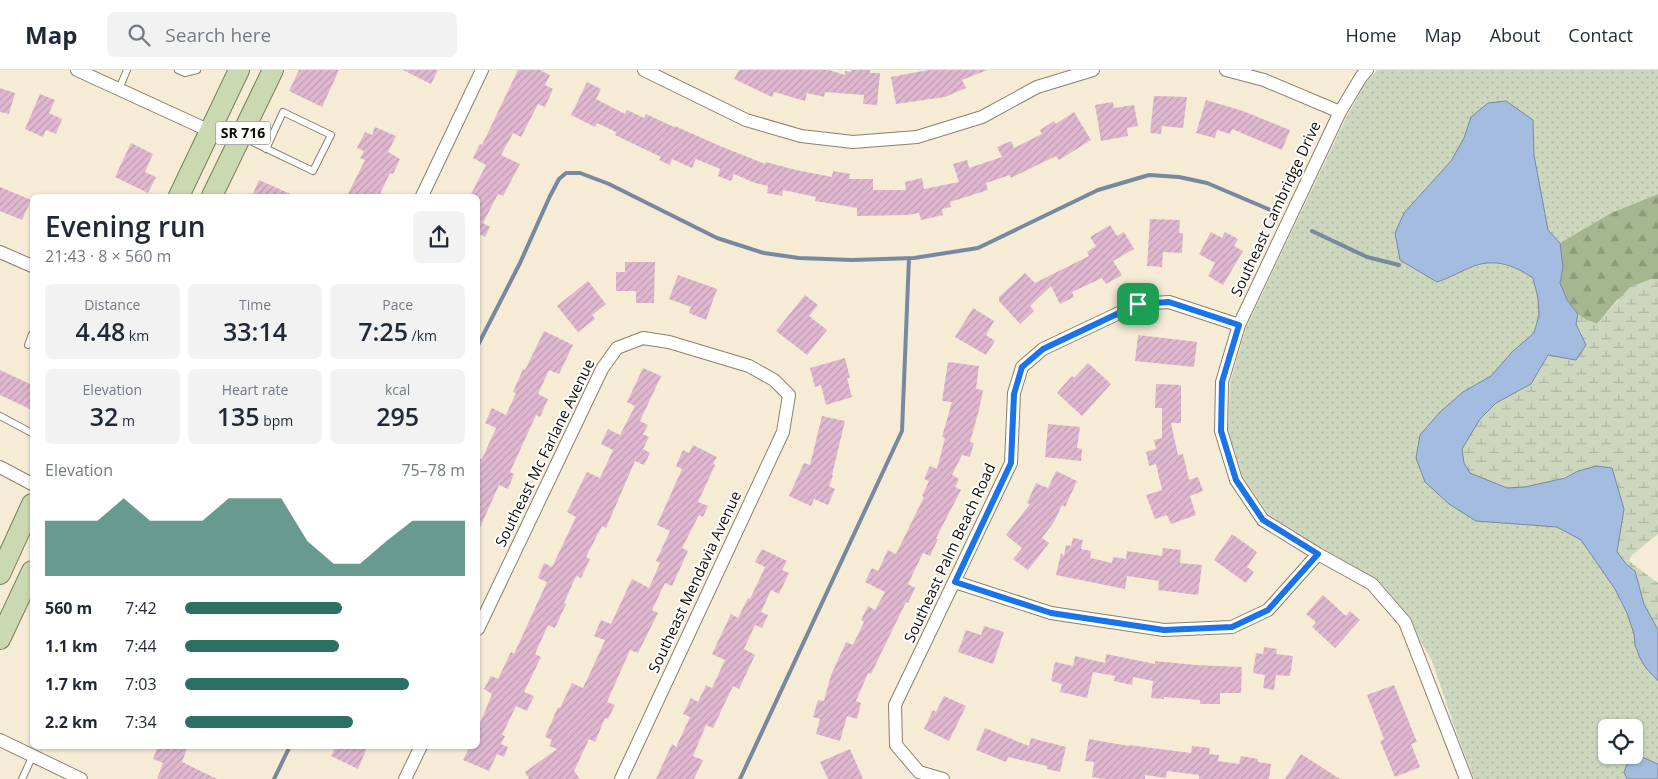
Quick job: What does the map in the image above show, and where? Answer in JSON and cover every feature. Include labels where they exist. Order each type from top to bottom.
[{"type":"main road","name":"SR 716","points":[[180,194],[239,70]]},
{"type":"main road","name":"SR 716","points":[[213,194],[273,70]]},
{"type":"main road","points":[[0,574],[30,508]]},
{"type":"main road","points":[[0,639],[30,575]]},
{"type":"street","points":[[77,70],[210,131]]},
{"type":"street","points":[[423,194],[482,70]]},
{"type":"street","points":[[644,70],[746,120],[801,136],[853,142],[917,137],[982,116],[1037,87],[1093,70]]},
{"type":"street","points":[[1226,70],[1264,80],[1340,112]]},
{"type":"street","name":"Southeast Cambridge Drive","points":[[1367,70],[1340,112],[1239,325],[1222,382],[1221,431],[1236,480],[1263,520],[1372,584],[1405,622],[1466,779]]},
{"type":"street","points":[[0,252],[30,265]]},
{"type":"street","name":"Southeast Palm Beach Road","points":[[943,779],[919,772],[896,744],[895,705],[1011,463],[1014,394],[1022,367],[1043,349],[1138,304],[1169,302],[1239,325]]},
{"type":"street","name":"Southeast Mc Farlane Avenue","points":[[480,625],[602,369],[617,348],[643,338],[669,342],[750,366],[774,380],[789,395]]},
{"type":"street","name":"Southeast Mendavia Avenue","points":[[621,779],[783,432],[789,395]]},
{"type":"street","points":[[0,467],[30,483]]},
{"type":"street","points":[[955,582],[1051,613],[1164,630],[1232,627],[1268,610],[1318,554]]},
{"type":"street","points":[[0,740],[81,779]]},
{"type":"street","points":[[405,779],[420,749]]},
{"type":"lane","points":[[119,89],[127,70]]},
{"type":"lane","points":[[178,70],[185,73],[197,70]]},
{"type":"lane","points":[[241,137],[266,149],[313,171],[331,135],[283,112],[266,149]]},
{"type":"lane","points":[[28,345],[30,340]]},
{"type":"lane","points":[[0,416],[30,432]]},
{"type":"lane","points":[[22,779],[33,756]]},
{"type":"green space","points":[[1377,70],[1658,70],[1658,194],[1611,213],[1560,243],[1548,230],[1534,155],[1533,120],[1506,101],[1488,103],[1471,117],[1464,138],[1451,161],[1404,213],[1400,260],[1437,282],[1474,266],[1490,263],[1512,267],[1533,278],[1538,298],[1539,315],[1534,333],[1512,352],[1491,376],[1463,392],[1557,527],[1581,540],[1615,588],[1627,613],[1634,634],[1635,645],[1646,668],[1658,681],[1658,764],[1643,757],[1643,719],[1598,719],[1598,764],[1634,764],[1624,772],[1627,779],[1474,779],[1432,661],[1420,640],[1411,618],[1378,580],[1269,515],[1243,477],[1228,431],[1230,383],[1246,328],[1347,116],[1367,81]]},
{"type":"green space","points":[[1658,194],[1658,279],[1651,279],[1617,300],[1597,324],[1586,320],[1578,314],[1567,300],[1560,283],[1563,267],[1560,243],[1611,213]]},
{"type":"green space","points":[[1651,279],[1658,279],[1658,534],[1631,556],[1629,561],[1658,583],[1658,630],[1644,604],[1635,571],[1627,565],[1617,552],[1624,509],[1578,471],[1538,484],[1506,487],[1483,480],[1470,473],[1464,465],[1463,455],[1469,434],[1482,415],[1496,402],[1530,384],[1548,355],[1576,360],[1582,334],[1576,324],[1578,314],[1586,320],[1597,324],[1630,287]]},
{"type":"water","points":[[1506,101],[1533,120],[1534,155],[1548,230],[1560,243],[1563,267],[1560,283],[1567,300],[1578,314],[1576,324],[1586,345],[1576,360],[1548,355],[1531,384],[1496,403],[1480,419],[1462,449],[1464,463],[1470,473],[1507,488],[1525,487],[1565,478],[1578,471],[1596,466],[1612,468],[1624,509],[1617,552],[1627,565],[1635,571],[1644,604],[1658,630],[1658,681],[1640,658],[1627,613],[1615,589],[1581,540],[1557,527],[1476,521],[1449,504],[1425,482],[1416,458],[1420,435],[1440,412],[1463,392],[1491,376],[1512,352],[1534,333],[1539,315],[1538,298],[1533,278],[1526,274],[1505,264],[1490,263],[1474,266],[1437,282],[1400,260],[1395,233],[1404,213],[1451,161],[1464,138],[1471,117],[1488,103]]},
{"type":"water","points":[[1643,757],[1658,764],[1658,779],[1627,779],[1624,772],[1627,764],[1643,764]]},
{"type":"building","points":[[299,70],[339,70],[322,107],[289,91]]},
{"type":"building","points":[[403,70],[438,70],[431,84]]},
{"type":"building","points":[[518,70],[540,70],[550,75],[545,85],[553,89],[545,107],[538,104],[521,137],[513,133],[501,155],[520,164],[503,196],[498,194],[483,223],[490,227],[485,237],[480,234],[480,194],[471,194],[486,165],[473,158],[480,144],[482,145]]},
{"type":"building","points":[[739,70],[829,70],[845,75],[845,71],[870,70],[870,73],[880,73],[877,105],[863,104],[864,95],[825,92],[824,97],[807,93],[805,101],[774,92],[772,97],[734,79]]},
{"type":"building","points":[[928,70],[987,70],[962,80],[966,88],[945,97],[896,104],[891,77]]},
{"type":"building","points":[[587,82],[601,89],[596,99],[625,114],[627,110],[644,118],[646,114],[765,164],[766,162],[832,177],[833,171],[850,174],[849,179],[873,179],[873,190],[906,190],[905,182],[922,178],[924,189],[959,182],[953,164],[967,160],[969,168],[1002,157],[997,147],[1011,141],[1014,148],[1042,134],[1040,130],[1054,121],[1056,124],[1074,112],[1091,140],[1059,160],[1056,156],[1011,178],[1010,175],[986,183],[988,190],[950,202],[951,207],[942,209],[943,215],[921,220],[919,213],[857,216],[857,208],[815,201],[816,197],[783,190],[782,196],[767,193],[768,186],[734,174],[731,181],[718,176],[720,169],[696,159],[692,168],[672,159],[670,165],[659,160],[661,157],[615,135],[616,132],[597,123],[595,127],[571,115]]},
{"type":"building","points":[[0,88],[15,93],[9,114],[0,112]]},
{"type":"building","points":[[40,94],[55,100],[49,113],[62,119],[56,134],[46,130],[43,137],[25,129]]},
{"type":"building","points":[[1154,96],[1187,97],[1183,128],[1162,126],[1161,134],[1150,133]]},
{"type":"building","points":[[1206,100],[1243,111],[1290,130],[1282,150],[1232,129],[1230,134],[1217,130],[1215,138],[1196,133]]},
{"type":"building","points":[[1113,102],[1114,108],[1134,105],[1138,126],[1127,128],[1128,136],[1101,141],[1095,105]]},
{"type":"building","points":[[375,127],[396,136],[388,152],[400,159],[393,174],[390,173],[380,194],[348,194],[365,160],[360,158],[364,151],[357,148],[365,132],[372,135]]},
{"type":"building","points":[[131,143],[153,154],[145,172],[156,177],[148,193],[115,177]]},
{"type":"building","points":[[259,180],[290,194],[253,194]]},
{"type":"building","points":[[0,187],[30,200],[22,220],[0,211]]},
{"type":"building","points":[[1150,219],[1180,220],[1179,233],[1183,233],[1182,253],[1163,252],[1162,267],[1147,266]]},
{"type":"building","points":[[1110,225],[1117,236],[1124,232],[1134,249],[1113,261],[1122,275],[1106,284],[1102,278],[1072,292],[1074,297],[1060,304],[1051,286],[1030,306],[1034,311],[1020,324],[999,301],[999,297],[1025,273],[1035,283],[1089,256],[1087,252],[1096,246],[1090,237]]},
{"type":"building","points":[[1211,232],[1222,238],[1225,232],[1238,239],[1234,246],[1243,251],[1223,285],[1208,276],[1215,263],[1199,254]]},
{"type":"building","points":[[625,262],[655,262],[654,303],[636,303],[636,291],[616,291],[616,272],[625,272]]},
{"type":"building","points":[[678,275],[717,289],[706,320],[689,313],[691,307],[669,299]]},
{"type":"building","points":[[588,281],[606,304],[592,315],[595,319],[578,332],[557,306]]},
{"type":"building","points":[[805,295],[818,305],[809,316],[827,330],[807,355],[776,331]]},
{"type":"building","points":[[973,308],[994,321],[986,335],[995,341],[986,355],[955,337]]},
{"type":"building","points":[[544,331],[573,345],[559,374],[549,370],[538,394],[548,399],[540,417],[536,415],[510,472],[514,474],[508,489],[499,485],[480,528],[480,458],[482,459],[496,428],[485,423],[492,408],[506,415],[516,393],[513,392],[523,369],[525,370]]},
{"type":"building","points":[[1138,335],[1197,342],[1194,367],[1135,361]]},
{"type":"building","points":[[845,358],[850,378],[847,378],[852,397],[826,405],[821,385],[815,387],[810,368]]},
{"type":"building","points":[[948,362],[979,366],[976,389],[983,390],[970,442],[974,443],[970,457],[962,455],[952,475],[959,479],[955,487],[961,490],[936,538],[938,539],[930,556],[923,553],[908,584],[915,588],[908,603],[906,602],[871,674],[868,673],[856,701],[861,703],[857,719],[847,716],[840,741],[816,734],[820,719],[813,717],[818,700],[824,701],[831,675],[846,642],[853,645],[864,622],[861,620],[868,606],[875,610],[885,592],[865,582],[872,568],[878,571],[888,550],[896,554],[924,497],[922,496],[929,481],[924,479],[930,466],[937,469],[945,438],[942,437],[952,402],[942,401]]},
{"type":"building","points":[[1088,363],[1111,384],[1082,416],[1057,393],[1072,376],[1074,378]]},
{"type":"building","points":[[643,368],[661,376],[640,421],[648,425],[643,434],[649,437],[643,449],[650,453],[644,465],[635,461],[606,528],[602,526],[586,557],[590,559],[581,578],[576,576],[555,628],[548,625],[535,654],[541,657],[524,692],[534,696],[527,711],[516,706],[502,735],[505,736],[501,744],[508,747],[504,757],[497,754],[489,771],[463,760],[468,749],[480,749],[480,723],[492,694],[484,689],[491,676],[498,679],[511,652],[514,654],[547,582],[538,578],[544,563],[552,567],[576,517],[567,512],[587,472],[600,478],[613,450],[601,444],[608,429],[620,435],[635,406],[627,402]]},
{"type":"building","points":[[0,370],[30,384],[30,409],[0,395]]},
{"type":"building","points":[[1156,384],[1181,385],[1181,423],[1171,423],[1178,455],[1183,454],[1189,480],[1198,477],[1203,491],[1190,496],[1196,515],[1171,524],[1167,515],[1155,519],[1146,495],[1162,490],[1156,464],[1149,466],[1146,452],[1156,449],[1154,440],[1162,438],[1162,408],[1155,408]]},
{"type":"building","points":[[822,416],[845,421],[829,486],[835,489],[828,505],[814,499],[811,506],[789,496],[804,463],[810,465]]},
{"type":"building","points":[[1048,424],[1080,427],[1077,448],[1082,449],[1081,461],[1045,457]]},
{"type":"building","points":[[693,445],[717,457],[698,502],[708,506],[703,517],[699,515],[682,548],[688,551],[672,586],[665,583],[652,610],[658,613],[638,653],[630,650],[607,702],[615,705],[608,719],[605,718],[595,742],[589,739],[574,771],[580,779],[529,779],[525,772],[557,749],[549,746],[552,740],[545,737],[558,707],[560,708],[572,683],[583,688],[605,640],[594,636],[601,620],[611,624],[632,579],[649,588],[660,563],[656,561],[670,531],[657,525],[682,469],[676,466],[683,450],[689,453]]},
{"type":"building","points":[[1056,471],[1077,481],[1065,507],[1062,505],[1054,522],[1042,538],[1049,543],[1028,570],[1013,559],[1022,548],[1006,535],[1030,504],[1027,503],[1036,483],[1048,488]]},
{"type":"building","points":[[1232,534],[1257,552],[1247,567],[1254,572],[1246,583],[1214,560]]},
{"type":"building","points":[[1073,538],[1083,540],[1081,549],[1091,551],[1090,558],[1112,563],[1113,557],[1126,559],[1127,551],[1162,556],[1163,548],[1181,550],[1180,563],[1202,565],[1198,595],[1158,590],[1159,581],[1127,576],[1125,589],[1056,575],[1061,553],[1064,556],[1066,545],[1071,546]]},
{"type":"building","points":[[762,549],[787,561],[782,570],[789,573],[779,594],[771,590],[761,612],[768,615],[762,628],[755,625],[744,649],[755,655],[739,689],[733,686],[713,728],[706,725],[693,756],[703,760],[694,779],[656,779],[672,744],[676,747],[690,717],[683,714],[691,698],[698,702],[706,685],[712,688],[725,660],[712,654],[731,614],[738,618],[748,598],[750,599],[765,567],[755,562]]},
{"type":"building","points":[[1323,595],[1346,616],[1350,611],[1360,620],[1335,648],[1312,627],[1316,622],[1306,614]]},
{"type":"building","points":[[984,626],[1004,632],[993,664],[958,652],[966,630],[981,635]]},
{"type":"building","points":[[1264,647],[1277,649],[1276,654],[1293,656],[1290,676],[1276,675],[1274,690],[1263,688],[1265,675],[1253,673],[1256,653],[1263,654]]},
{"type":"building","points":[[1106,654],[1155,664],[1155,661],[1242,667],[1241,693],[1220,693],[1220,704],[1200,704],[1200,700],[1164,697],[1164,699],[1151,698],[1153,681],[1133,677],[1132,685],[1114,681],[1115,676],[1093,672],[1087,698],[1060,692],[1062,684],[1051,681],[1055,662],[1073,666],[1075,656],[1105,663]]},
{"type":"building","points":[[1394,685],[1417,742],[1411,744],[1420,767],[1395,777],[1380,741],[1384,739],[1367,695]]},
{"type":"building","points":[[944,696],[966,706],[949,741],[924,729],[933,710],[936,712]]},
{"type":"building","points":[[985,728],[1029,746],[1031,738],[1066,747],[1060,772],[1047,769],[1047,766],[1008,757],[1006,762],[976,750]]},
{"type":"building","points":[[1089,739],[1191,753],[1192,746],[1210,748],[1209,754],[1219,755],[1218,761],[1239,764],[1241,756],[1271,764],[1269,779],[1199,779],[1199,775],[1167,771],[1166,778],[1145,775],[1145,779],[1105,779],[1092,777],[1094,762],[1085,761]]},
{"type":"building","points":[[157,749],[187,749],[182,762],[217,779],[157,779],[163,763],[153,759]]},
{"type":"building","points":[[334,749],[367,749],[358,769],[331,756]]},
{"type":"building","points":[[850,749],[863,779],[828,779],[820,762]]},
{"type":"building","points":[[1301,754],[1340,779],[1285,779]]},
{"type":"waterway","points":[[480,341],[520,263],[550,196],[559,179],[566,173],[580,173],[609,184],[717,238],[764,253],[799,258],[852,260],[914,258],[978,248],[1098,190],[1149,175],[1179,177],[1207,183],[1273,211]]},
{"type":"waterway","points":[[1312,231],[1367,257],[1399,265]]},
{"type":"waterway","points":[[740,779],[902,431],[909,258]]},
{"type":"waterway","points":[[274,779],[289,749]]},
{"type":"route","points":[[1169,302],[1239,325],[1222,382],[1221,431],[1236,480],[1263,520],[1318,554],[1268,610],[1232,627],[1164,630],[1051,613],[955,582],[1011,463],[1014,394],[1022,367],[1043,349],[1138,304],[1169,302]]}]
